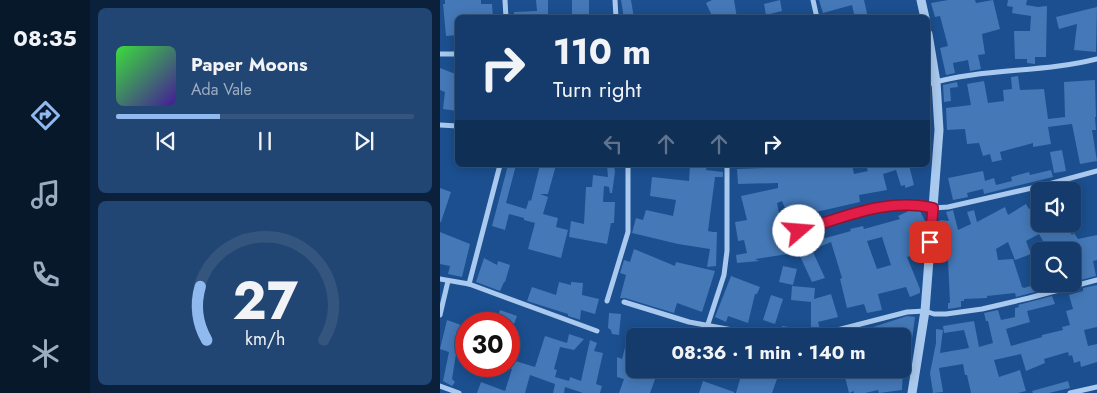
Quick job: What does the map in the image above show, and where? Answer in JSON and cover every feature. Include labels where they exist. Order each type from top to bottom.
[{"type":"street","points":[[506,0],[506,15]]},
{"type":"street","points":[[615,0],[616,15]]},
{"type":"street","points":[[813,0],[816,15]]},
{"type":"street","points":[[921,0],[924,15]]},
{"type":"street","points":[[440,54],[455,54]]},
{"type":"street","points":[[912,393],[925,311],[939,130],[930,58]]},
{"type":"street","points":[[932,83],[1001,71],[1039,68],[1097,59]]},
{"type":"street","points":[[440,124],[455,126]]},
{"type":"street","points":[[469,284],[499,167]]},
{"type":"street","points":[[607,301],[628,232],[628,167]]},
{"type":"street","points":[[708,324],[724,275],[727,251],[727,167]]},
{"type":"street","points":[[799,231],[856,213],[901,204],[919,204],[933,208],[948,208],[1097,171]]},
{"type":"street","points":[[440,279],[469,284],[597,331]]},
{"type":"street","points":[[845,328],[908,312],[925,311],[934,314],[946,314],[982,309],[1097,280]]},
{"type":"street","points":[[440,314],[448,281]]},
{"type":"street","points":[[624,302],[689,322],[727,328]]},
{"type":"street","points":[[440,386],[459,393]]},
{"type":"street","points":[[1070,393],[1097,386]]},
{"type":"building","points":[[445,0],[481,0],[481,4],[492,4],[493,15],[455,15],[455,35],[446,36],[443,4],[445,4]]},
{"type":"building","points":[[536,0],[548,0],[548,15],[514,15],[514,12],[537,11]]},
{"type":"building","points":[[572,0],[589,0],[589,15],[572,15]]},
{"type":"building","points":[[621,0],[631,0],[634,15],[624,15]]},
{"type":"building","points":[[712,0],[734,0],[736,15],[712,15],[706,3]]},
{"type":"building","points":[[780,0],[782,11],[766,15],[764,4]]},
{"type":"building","points":[[819,0],[864,0],[867,15],[854,15],[852,5],[823,13]]},
{"type":"building","points":[[948,0],[975,0],[976,3],[993,0],[1000,29],[982,34],[985,54],[978,55],[981,69],[970,71],[968,60],[953,63],[955,73],[946,75],[940,48],[948,46],[940,16],[935,17],[931,3]]},
{"type":"building","points":[[1008,0],[1027,0],[1026,5],[1047,6],[1046,57],[1035,57],[1035,64],[1027,63],[1027,59],[1015,59],[1014,31],[1030,31],[1031,16],[1012,13],[1013,7],[1007,6]]},
{"type":"building","points":[[1097,7],[1096,52],[1074,50],[1077,24],[1059,29],[1056,17]]},
{"type":"building","points":[[440,68],[455,74],[455,111],[443,109],[445,92],[440,90]]},
{"type":"building","points":[[1018,76],[1020,90],[1044,89],[1048,119],[1065,117],[1064,82],[1095,80],[1096,130],[1092,130],[1097,161],[1080,164],[1072,124],[1048,127],[1051,144],[1033,147],[1033,143],[1000,152],[1002,160],[992,162],[990,154],[983,156],[979,143],[967,144],[965,129],[947,130],[946,108],[971,105],[967,84],[984,81],[988,103],[1004,101],[1003,90],[1012,89],[1011,77]]},
{"type":"building","points":[[957,82],[958,87],[950,88],[951,101],[944,102],[943,85]]},
{"type":"building","points":[[1062,150],[1066,171],[1054,173],[1050,152]]},
{"type":"building","points":[[507,167],[515,167],[506,203],[526,209],[529,200],[531,201],[540,167],[555,167],[548,194],[540,194],[548,197],[543,214],[558,218],[556,227],[568,230],[561,258],[528,249],[535,223],[509,214],[505,230],[492,226]]},
{"type":"building","points":[[607,167],[614,167],[612,193],[610,193],[609,187],[604,186],[603,202],[615,202],[614,223],[611,223],[607,244],[569,237],[571,221],[584,224],[586,187],[592,187],[593,175],[608,177]]},
{"type":"building","points":[[690,167],[707,167],[706,170],[723,172],[723,177],[715,177],[708,231],[717,232],[716,266],[707,267],[710,249],[678,244],[632,233],[636,218],[643,220],[646,210],[673,216],[676,200],[650,196],[652,177],[689,181]]},
{"type":"building","points":[[852,167],[854,174],[868,171],[867,167],[910,167],[914,185],[905,188],[905,185],[901,186],[896,170],[883,174],[887,190],[859,195],[860,202],[816,212],[818,218],[792,226],[782,201],[777,203],[788,254],[755,259],[759,261],[737,263],[736,255],[747,253],[744,240],[738,241],[735,222],[747,220],[741,196],[778,188],[778,183],[738,184],[737,169]]},
{"type":"building","points":[[1051,170],[1053,177],[984,194],[983,189],[967,193],[968,197],[953,200],[948,178],[983,171],[985,181],[994,178],[996,185],[1012,181],[1011,177],[1029,172],[1030,175]]},
{"type":"building","points":[[440,188],[451,192],[441,222],[440,222]]},
{"type":"building","points":[[1026,204],[1029,209],[1031,208],[1031,232],[1070,232],[1072,235],[1074,233],[1078,239],[1097,235],[1097,260],[1093,261],[1096,276],[1081,280],[1081,242],[1044,242],[1039,234],[1026,241],[1031,254],[1015,260],[1008,242],[996,249],[998,260],[1013,259],[1022,287],[1031,286],[1031,292],[1034,292],[1016,297],[1015,293],[987,296],[987,298],[964,299],[964,301],[961,301],[961,307],[948,309],[948,303],[950,303],[948,260],[944,260],[944,232],[939,232],[940,220],[949,221],[946,212],[953,210],[958,230],[971,224],[967,212],[974,210],[977,222],[1005,207],[1008,215]]},
{"type":"building","points":[[915,208],[919,209],[925,221],[922,222],[922,238],[911,238],[916,254],[907,257],[920,293],[910,297],[906,287],[878,294],[882,310],[867,313],[864,304],[847,308],[840,279],[842,278],[831,242],[812,250],[825,278],[812,282],[798,252],[801,250],[797,238],[818,230],[822,239],[851,231],[850,229],[863,226],[864,229],[900,219],[898,216]],"holes":[[[882,237],[891,265],[877,269],[867,241]]]},
{"type":"building","points":[[440,232],[470,244],[462,277],[448,274],[450,266],[440,264]]},
{"type":"building","points":[[634,249],[675,266],[676,262],[715,271],[702,312],[677,303],[674,313],[620,298],[626,275],[620,273],[624,260],[630,262]]},
{"type":"building","points":[[484,258],[497,265],[498,261],[510,265],[500,291],[476,282]]},
{"type":"building","points":[[783,266],[797,269],[793,285],[779,282]]},
{"type":"building","points":[[731,276],[760,287],[757,294],[755,294],[748,323],[728,316],[726,322],[715,317]]},
{"type":"building","points":[[559,282],[571,285],[571,282],[583,283],[582,295],[599,299],[595,314],[581,310],[580,320],[568,316],[568,314],[527,301],[532,287],[556,295]]},
{"type":"building","points":[[1097,285],[1097,327],[1084,330],[1088,346],[1097,344],[1097,362],[1081,367],[1080,361],[1074,363],[1072,355],[1069,356],[1068,352],[1044,359],[1045,363],[1026,371],[1021,354],[994,360],[999,377],[1020,370],[1026,391],[1018,393],[971,393],[963,364],[939,368],[943,392],[933,393],[930,373],[936,343],[936,329],[943,330],[940,353],[969,348],[964,330],[944,333],[943,326],[974,321],[979,347],[993,343],[988,321],[986,321],[984,313],[998,310],[1001,320],[1015,317],[1015,308],[1019,307],[1018,305],[1052,296],[1055,304],[1027,311],[1030,322],[1006,329],[1011,346],[1063,330],[1062,327],[1070,325],[1066,311],[1073,309],[1069,295],[1083,291],[1083,288]]},
{"type":"building","points":[[792,286],[815,288],[814,299],[831,294],[838,317],[818,322],[820,328],[811,328],[811,302],[791,300]]},
{"type":"building","points":[[771,295],[783,299],[775,324],[763,320]]},
{"type":"building","points":[[609,313],[621,314],[619,335],[612,334],[608,328]]},
{"type":"building","points":[[907,316],[915,317],[911,347],[911,328],[870,328]]},
{"type":"building","points":[[447,320],[455,323],[455,360],[452,379],[455,382],[452,386],[443,381],[449,352],[440,349]]},
{"type":"building","points":[[569,334],[584,339],[574,350],[560,347],[554,369],[557,370],[555,377],[569,381],[570,377],[581,381],[590,340],[597,343],[594,351],[603,353],[596,384],[602,386],[600,393],[583,393],[565,387],[564,393],[553,393],[555,384],[530,375],[525,393],[477,393],[481,382],[505,391],[509,377],[520,377],[520,362],[535,367],[545,336],[567,343]]},
{"type":"building","points":[[626,344],[626,378],[655,378],[650,393],[619,393],[624,379],[617,377],[617,357],[622,359]]},
{"type":"building","points":[[740,378],[777,379],[772,393],[736,393]]},
{"type":"building","points":[[845,378],[903,378],[902,390],[879,393],[878,390],[865,393],[854,393],[854,391],[849,393]]},
{"type":"building","points":[[703,381],[734,392],[734,393],[699,393]]},
{"type":"building","points":[[1068,381],[1070,388],[1049,393],[1033,393],[1032,391]]},
{"type":"route","points":[[799,231],[856,213],[901,204],[919,204],[933,208],[930,242]]}]
